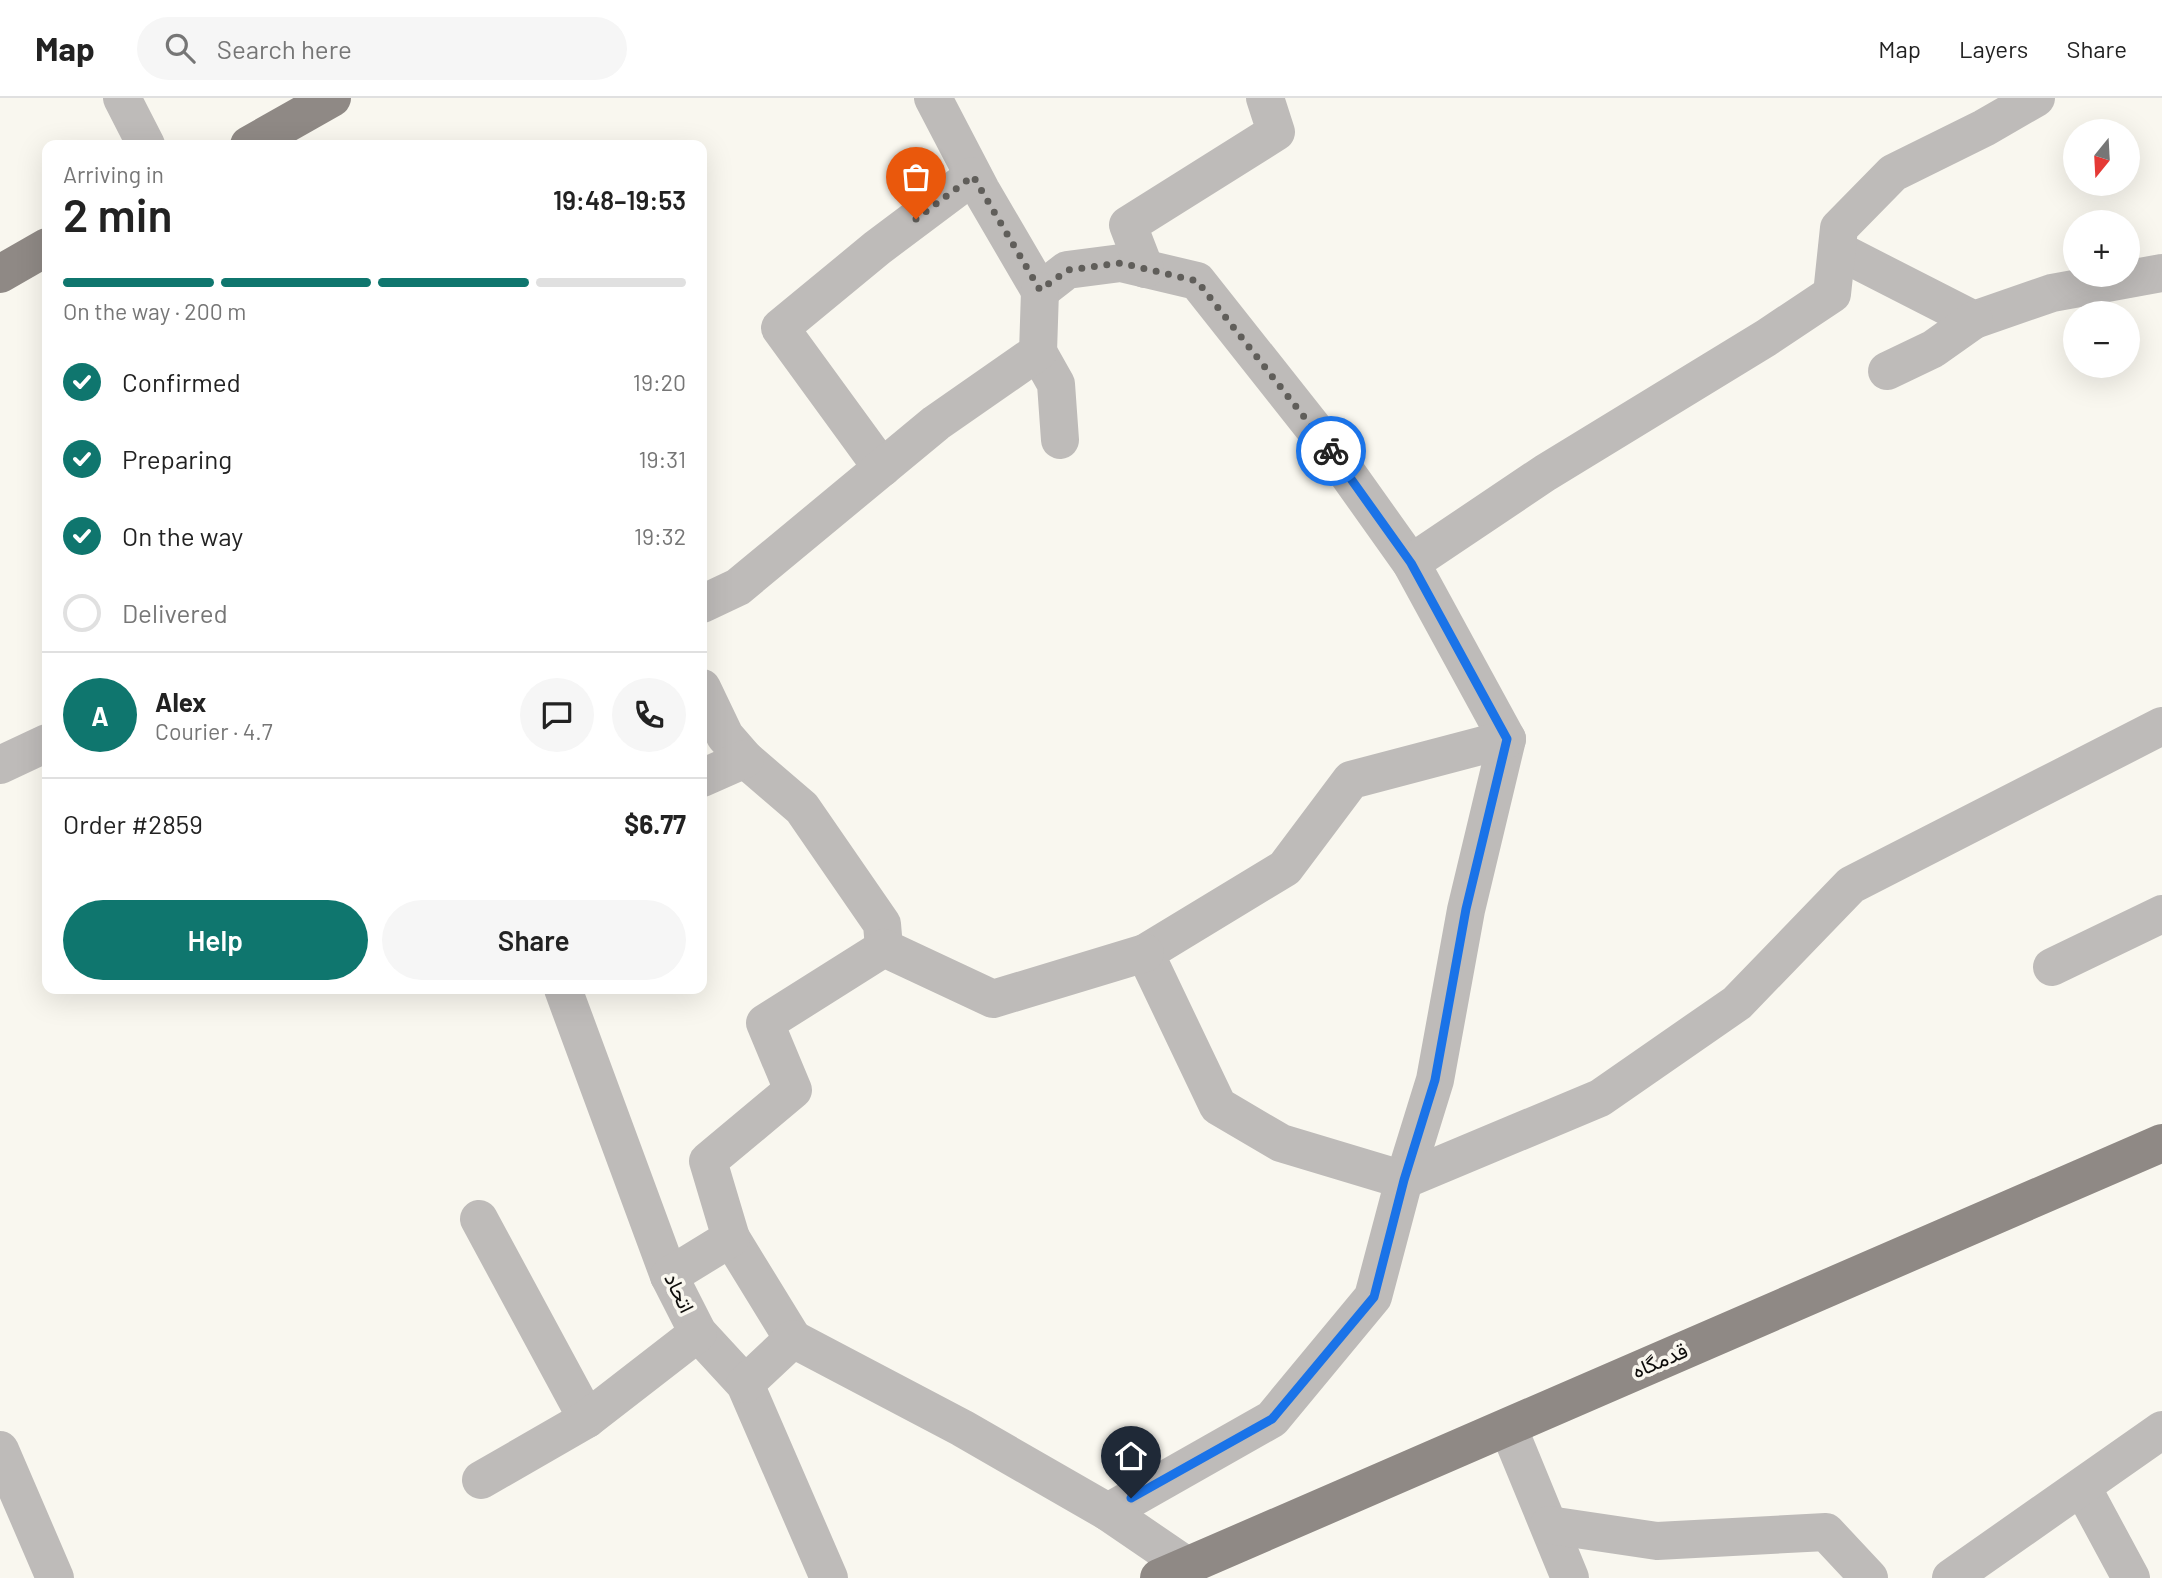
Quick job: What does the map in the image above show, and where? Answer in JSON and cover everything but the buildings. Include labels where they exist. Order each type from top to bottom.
[{"type":"main road","points":[[258,140],[332,98]]},
{"type":"main road","points":[[0,274],[42,250]]},
{"type":"main road","name":"قدمگاه","points":[[1173,1572],[2162,1143]]},
{"type":"street","points":[[122,98],[143,140]]},
{"type":"street","points":[[933,98],[973,176],[1040,290],[1038,352],[1056,384],[1060,440]]},
{"type":"street","points":[[1145,269],[1128,225],[1276,132],[1265,98]]},
{"type":"street","points":[[1411,563],[1545,473],[1755,345],[1832,294],[1839,228],[1893,173],[1984,128],[2036,98]]},
{"type":"street","points":[[882,468],[780,328],[877,248],[973,176]]},
{"type":"street","points":[[1837,250],[1974,320]]},
{"type":"street","points":[[1040,290],[1068,270],[1121,263],[1197,281],[1330,449],[1411,563],[1507,739],[1466,909],[1435,1080],[1404,1180],[1374,1297],[1272,1419],[1108,1512]]},
{"type":"street","points":[[1887,371],[1933,349],[1974,320],[2052,292],[2162,273]]},
{"type":"street","points":[[707,602],[738,587],[936,424],[1038,352]]},
{"type":"street","points":[[707,698],[725,736],[745,759],[802,808],[882,924],[884,948]]},
{"type":"street","points":[[1145,953],[1218,1105],[1281,1143],[1404,1180],[1600,1098],[1737,1003],[1852,885],[2162,726]]},
{"type":"street","points":[[884,948],[993,999],[1145,953],[1285,868],[1351,780],[1507,739]]},
{"type":"street","points":[[0,765],[42,745]]},
{"type":"street","points":[[707,776],[745,759]]},
{"type":"street","points":[[2052,967],[2162,914]]},
{"type":"street","points":[[884,948],[765,1023],[793,1090],[708,1161],[731,1238],[793,1339],[962,1428],[1108,1512],[1173,1572]]},
{"type":"street","name":"اتحاد","points":[[565,994],[669,1276],[698,1332],[745,1384],[829,1578]]},
{"type":"street","points":[[479,1219],[587,1419]]},
{"type":"street","points":[[669,1276],[731,1238]]},
{"type":"street","points":[[481,1480],[587,1419],[698,1332]]},
{"type":"street","points":[[745,1384],[793,1339]]},
{"type":"street","points":[[1508,1427],[1570,1578]]},
{"type":"street","points":[[1951,1578],[2162,1430]]},
{"type":"street","points":[[0,1450],[53,1577]]},
{"type":"street","points":[[2082,1487],[2131,1578]]},
{"type":"street","points":[[1549,1525],[1657,1541],[1826,1532],[1869,1578]]},
{"type":"way so far","points":[[916,219],[973,176],[1040,290],[1068,270],[1121,263],[1197,281],[1331,451]]},
{"type":"route","points":[[1131,1498],[1272,1419],[1374,1297],[1404,1180],[1435,1080],[1466,909],[1507,739],[1411,563],[1331,451]]}]
